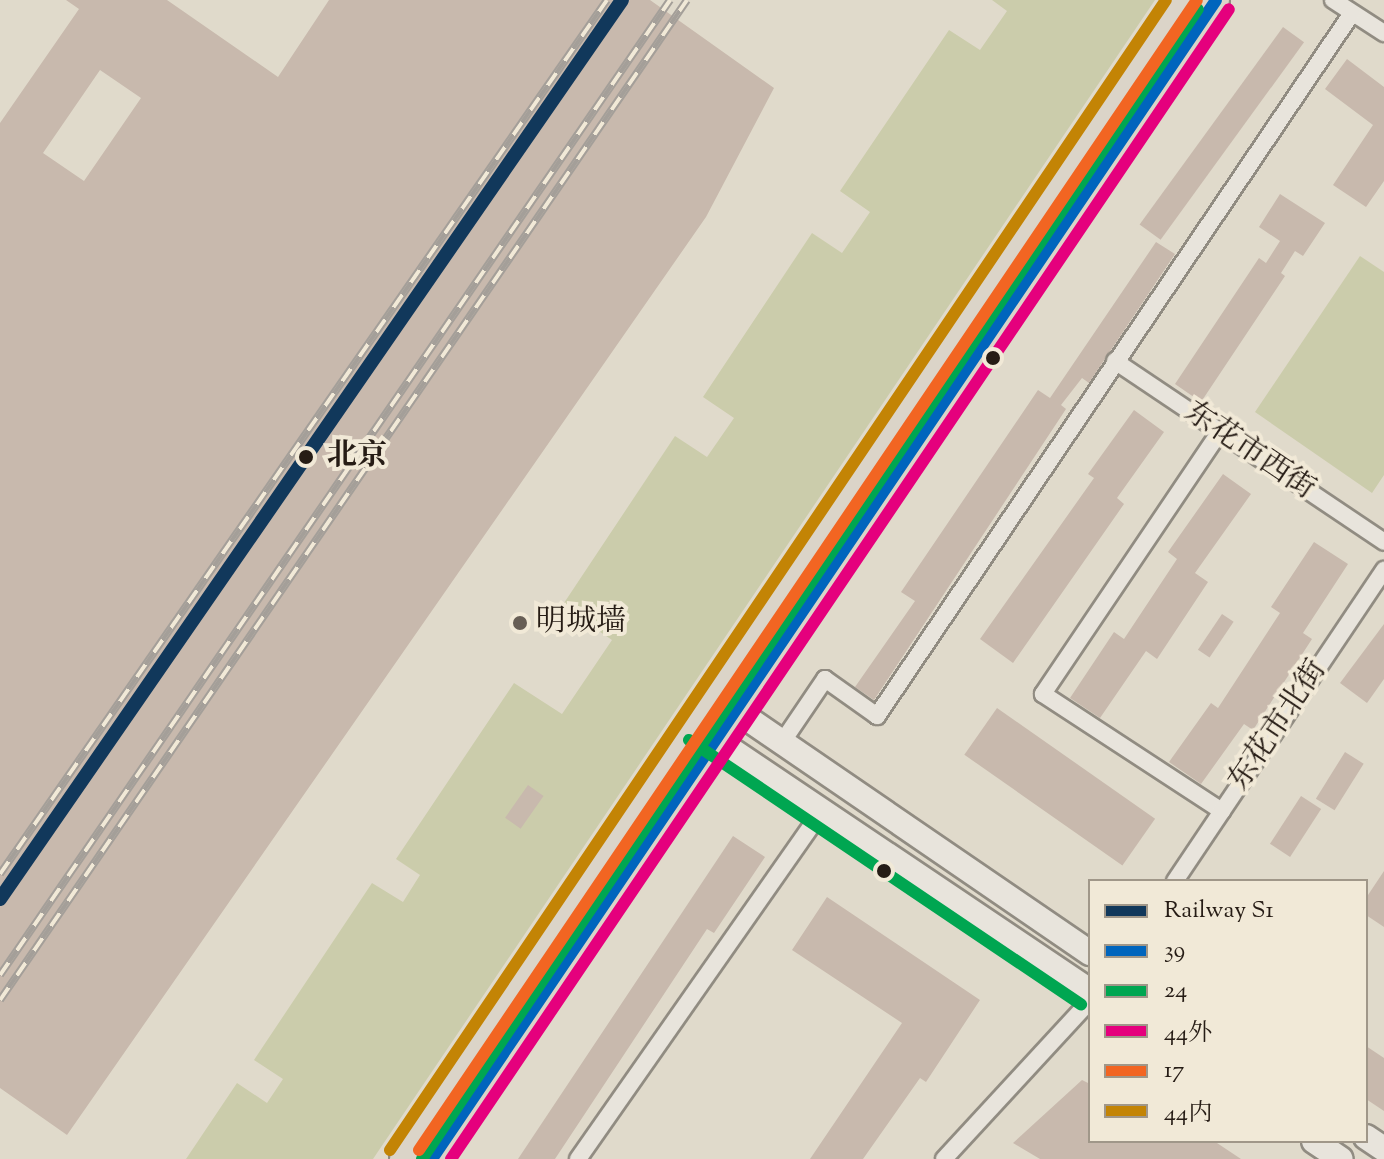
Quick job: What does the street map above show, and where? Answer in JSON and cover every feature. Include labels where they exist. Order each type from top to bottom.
[{"type":"main road","points":[[432,1159],[1185,0]]},
{"type":"main road","points":[[726,704],[1216,0]]},
{"type":"main road","points":[[726,704],[1088,952]]},
{"type":"main road","points":[[707,734],[1088,990]]},
{"type":"main road","points":[[403,1159],[707,734]]},
{"type":"main road","points":[[1317,1143],[1341,1159]]},
{"type":"street","points":[[1333,0],[1384,33]]},
{"type":"street","points":[[783,741],[825,679],[877,716],[1352,13]]},
{"type":"street","name":"东花市西街","points":[[1115,361],[1384,542]]},
{"type":"street","points":[[1219,433],[1043,694],[1222,811]]},
{"type":"street","name":"东花市北街","points":[[1176,879],[1384,570]]},
{"type":"street","points":[[578,1159],[822,811]]},
{"type":"street","points":[[944,1159],[1088,1003]]},
{"type":"green space","points":[[992,0],[1155,0],[373,1159],[186,1159],[237,1083],[267,1103],[283,1079],[254,1060],[372,883],[403,902],[420,875],[396,859],[514,683],[562,714],[612,640],[562,606],[675,436],[707,457],[734,418],[703,397],[812,233],[842,253],[870,212],[840,191],[949,30],[980,50],[1007,11]]},
{"type":"green space","points":[[1360,256],[1384,272],[1384,475],[1372,493],[1255,412]]},
{"type":"building","points":[[66,0],[167,0],[278,77],[329,0],[650,0],[774,88],[706,217],[67,1135],[0,1088],[0,123],[79,9]],"holes":[[[100,70],[141,98],[84,181],[43,153]]]},
{"type":"building","points":[[1283,27],[1304,42],[1161,240],[1140,224]]},
{"type":"building","points":[[1347,59],[1384,87],[1384,181],[1366,207],[1333,185],[1373,125],[1325,89]]},
{"type":"building","points":[[1280,194],[1325,223],[1303,256],[1295,251],[1281,273],[1285,276],[1201,402],[1175,384],[1259,258],[1266,263],[1280,241],[1259,227]]},
{"type":"building","points":[[1156,242],[1175,254],[1089,383],[1082,378],[1061,405],[1066,409],[874,700],[855,687],[915,601],[901,592],[1038,390],[1050,398]]},
{"type":"building","points":[[1134,410],[1164,432],[1117,498],[1124,504],[1013,663],[980,639],[1094,478],[1088,474]]},
{"type":"building","points":[[1223,474],[1251,494],[1195,573],[1208,582],[1157,659],[1146,651],[1100,718],[1070,698],[1114,632],[1124,639],[1177,559],[1168,552]]},
{"type":"building","points":[[1314,542],[1348,564],[1303,633],[1312,639],[1253,730],[1244,724],[1201,784],[1169,762],[1211,703],[1218,708],[1280,613],[1271,607]]},
{"type":"building","points":[[1222,614],[1234,622],[1210,657],[1198,650]]},
{"type":"building","points":[[1384,624],[1384,679],[1367,703],[1340,683]]},
{"type":"building","points":[[997,708],[1155,819],[1122,865],[964,755]]},
{"type":"building","points":[[1345,752],[1364,764],[1335,810],[1316,799]]},
{"type":"building","points":[[528,785],[544,796],[521,829],[505,818]]},
{"type":"building","points":[[1301,796],[1321,809],[1290,857],[1270,844]]},
{"type":"building","points":[[733,836],[765,857],[714,933],[707,929],[555,1159],[518,1159]]},
{"type":"building","points":[[1384,871],[1384,927],[1368,916],[1368,895]]},
{"type":"building","points":[[827,897],[980,1000],[926,1082],[920,1078],[863,1159],[810,1159],[902,1023],[792,950]]},
{"type":"building","points":[[1368,1047],[1384,1058],[1384,1111],[1368,1100]]},
{"type":"building","points":[[1082,1080],[1088,1083],[1088,1143],[1217,1143],[1241,1159],[1040,1159],[1013,1143]]},
{"type":"railway","points":[[0,874],[607,0]]},
{"type":"railway","points":[[0,975],[670,0]]},
{"type":"railway","points":[[0,1000],[687,0]]},
{"type":"rail line","name":"S1","points":[[0,899],[622,0]]},
{"type":"transit line","name":"44内","points":[[390,1150],[1166,0]]},
{"type":"transit line","name":"17","points":[[419,1150],[1197,0]]},
{"type":"transit line","name":"39","points":[[432,1159],[1216,0]]},
{"type":"transit line","name":"24","points":[[422,1159],[1198,9]]},
{"type":"transit line","name":"44外","points":[[451,1159],[1229,9]]},
{"type":"transit line","name":"24","points":[[689,740],[1081,1004]]},
{"type":"place","name":"北京","points":[[306,457]]},
{"type":"place","name":"明城墙","points":[[520,623]]}]
